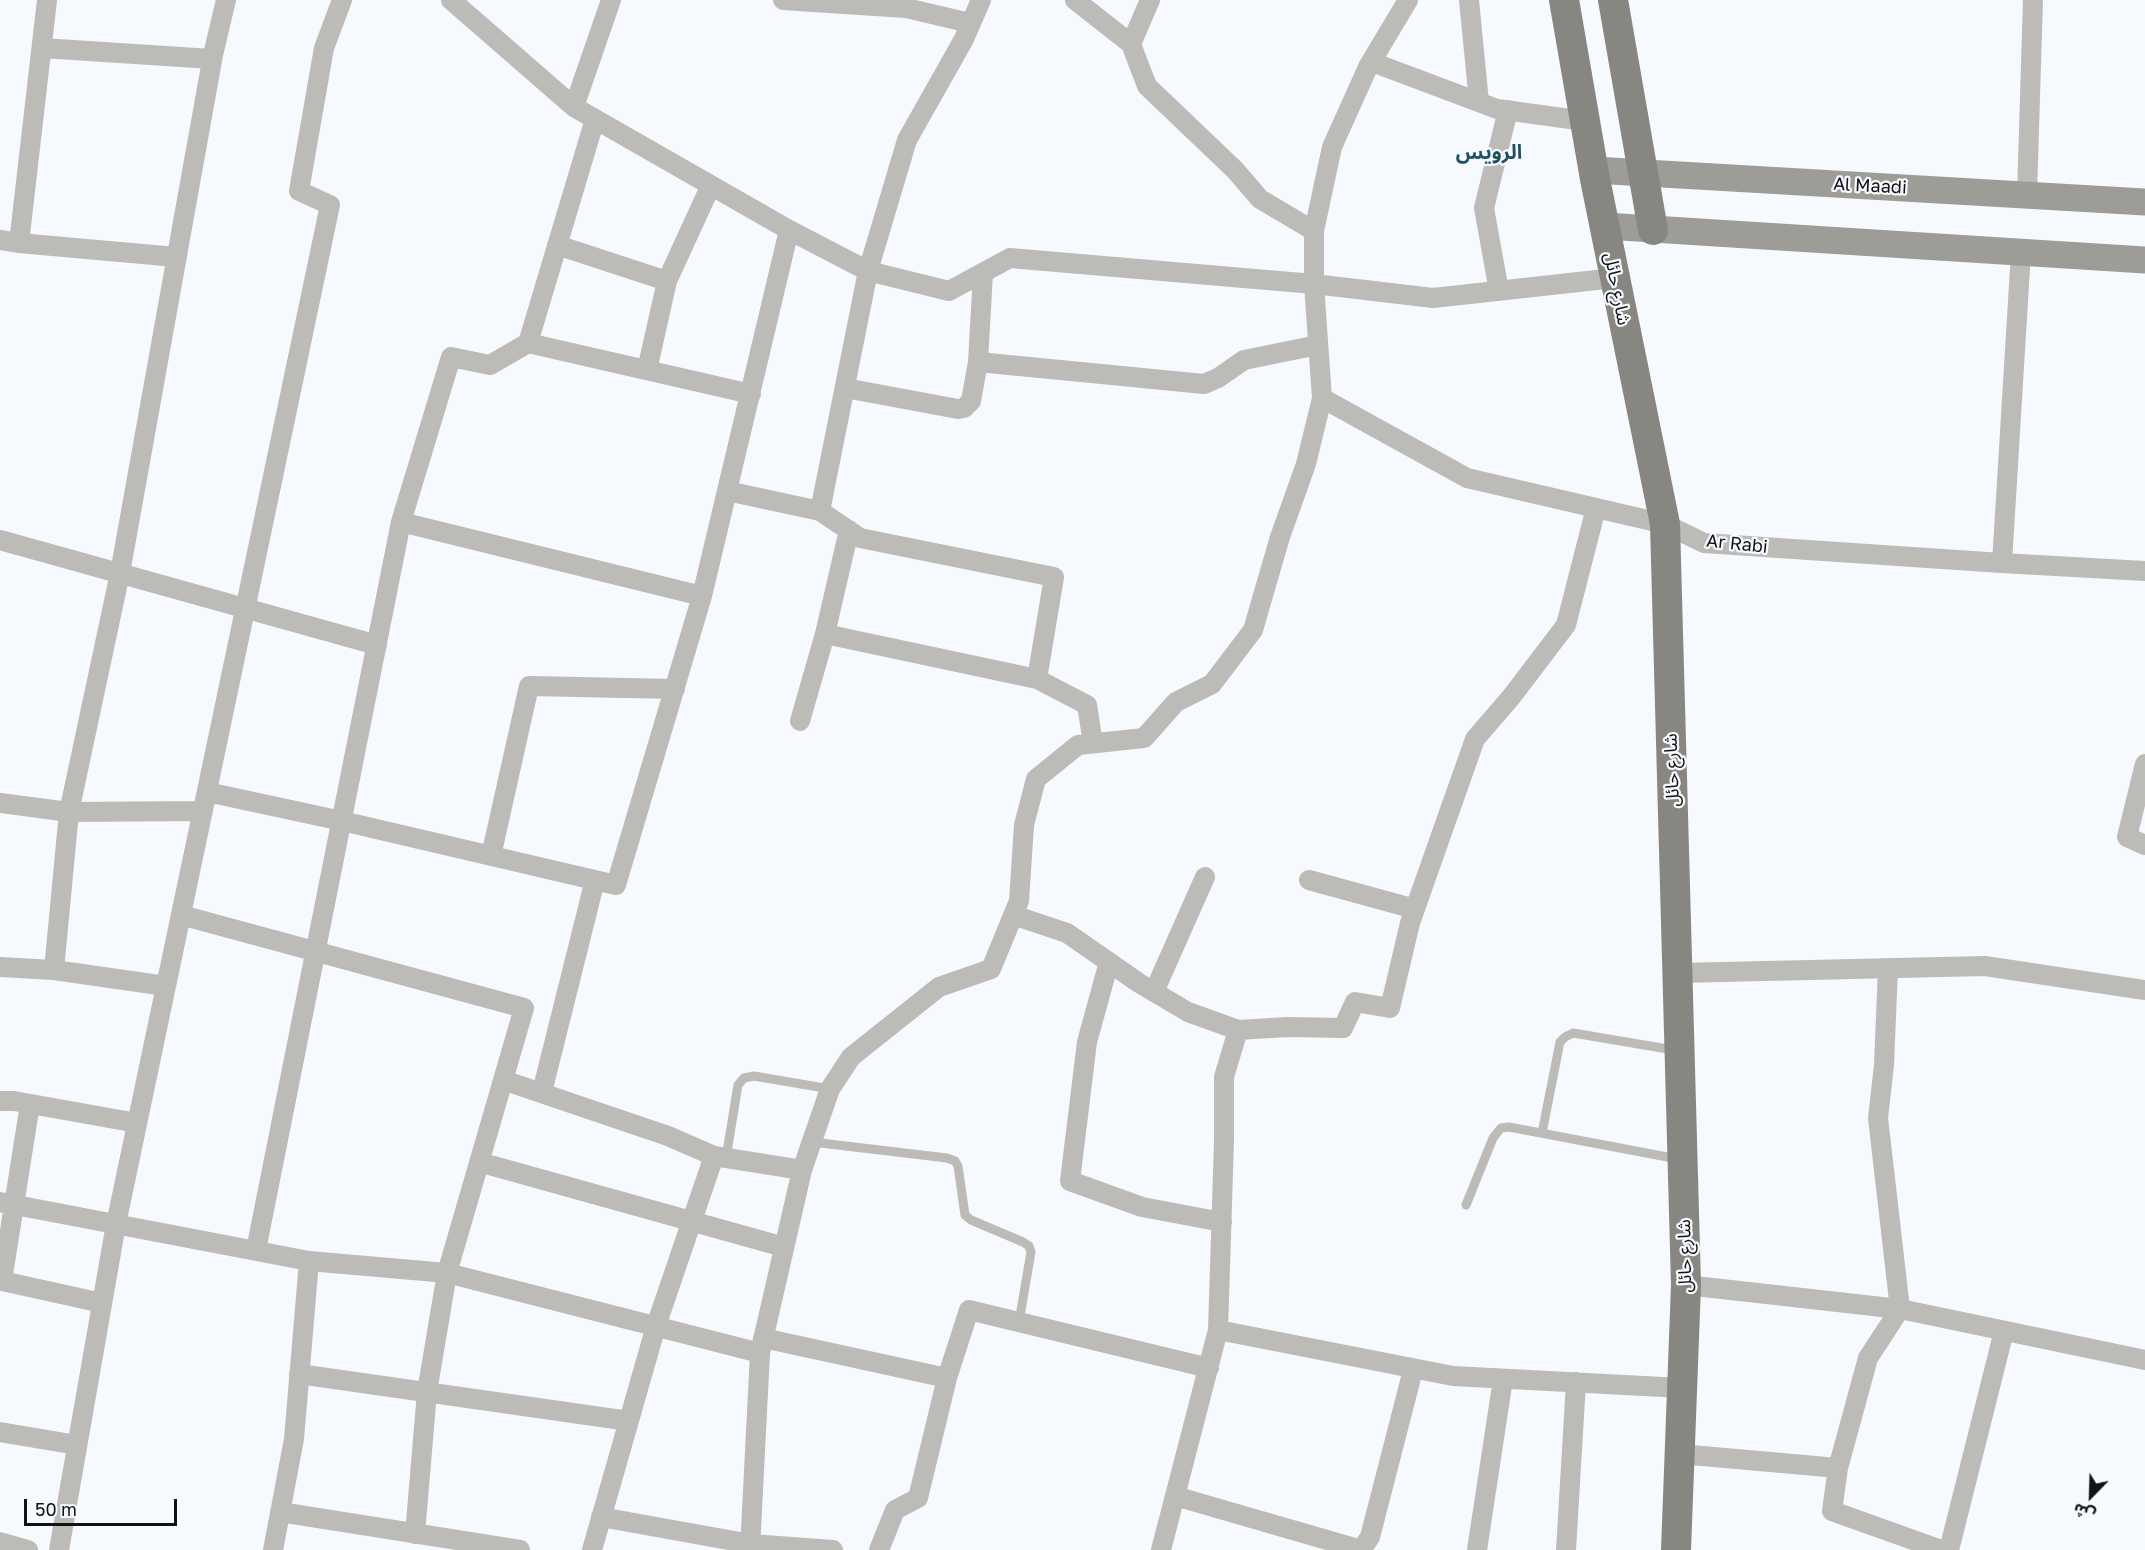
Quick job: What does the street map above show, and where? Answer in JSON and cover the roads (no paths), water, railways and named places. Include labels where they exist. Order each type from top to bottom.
[{"type":"main road","name":"شارع حائل","points":[[1564,0],[1594,170],[1665,524],[1686,1285],[1676,1550]]},
{"type":"main road","points":[[1613,0],[1653,230]]},
{"type":"street","points":[[47,0],[42,48],[10,241],[176,258]]},
{"type":"street","points":[[54,970],[69,812],[120,573],[212,59],[226,0]]},
{"type":"street","points":[[59,1550],[116,1224],[330,205],[299,191],[324,48],[342,0]]},
{"type":"street","points":[[451,0],[574,107],[789,230],[868,271],[949,291],[1011,258],[1314,284],[1434,298],[1615,278]]},
{"type":"street","points":[[574,107],[611,0]]},
{"type":"street","points":[[783,0],[906,8],[970,23]]},
{"type":"street","points":[[820,511],[868,271],[907,140],[964,39],[981,0]]},
{"type":"street","points":[[1075,0],[1131,44],[1147,86],[1235,170],[1260,199],[1314,231]]},
{"type":"street","points":[[1131,44],[1150,0]]},
{"type":"street","points":[[750,1547],[762,1346],[802,1170],[830,1089],[851,1057],[939,987],[991,969],[1019,901],[1024,825],[1036,780],[1078,745],[1144,738],[1176,702],[1212,684],[1253,630],[1280,537],[1306,464],[1322,399],[1314,284],[1314,231],[1332,147],[1372,62],[1408,0]]},
{"type":"street","points":[[1469,0],[1479,102]]},
{"type":"street","points":[[2027,195],[2033,0]]},
{"type":"street","points":[[42,48],[212,59]]},
{"type":"street","points":[[1372,62],[1497,109],[1585,121]]},
{"type":"street","points":[[1499,291],[1484,208],[1508,110]]},
{"type":"street","points":[[528,343],[595,119]]},
{"type":"street","name":"Al Maadi","points":[[1594,170],[2145,202]]},
{"type":"street","points":[[647,370],[667,281],[711,185]]},
{"type":"street","points":[[1605,226],[2145,260]]},
{"type":"street","points":[[0,803],[69,812],[205,801],[342,821],[616,885],[702,596],[789,230]]},
{"type":"street","points":[[557,245],[667,281]]},
{"type":"street","points":[[2002,563],[2021,252]]},
{"type":"street","points":[[845,388],[958,409],[964,408],[970,401],[978,362],[983,273]]},
{"type":"street","points":[[256,1250],[401,522],[451,357],[490,365],[528,343],[751,394]]},
{"type":"street","points":[[978,362],[1204,384],[1218,378],[1244,360],[1318,345]]},
{"type":"street","name":"Ar Rabi","points":[[1322,399],[1467,478],[1665,524],[1704,543],[2145,571]]},
{"type":"street","points":[[728,491],[820,511],[860,538],[1054,577],[1037,679]]},
{"type":"street","points":[[1013,915],[1067,933],[1154,992],[1188,1012],[1238,1030],[1287,1027],[1343,1028],[1355,1002],[1390,1008],[1416,909],[1475,739],[1512,696],[1566,625],[1596,508]]},
{"type":"street","points":[[401,522],[702,596]]},
{"type":"street","points":[[800,721],[825,634],[849,530]]},
{"type":"street","points":[[0,540],[377,645]]},
{"type":"street","points":[[825,634],[1037,679],[1087,705],[1093,743]]},
{"type":"street","points":[[491,856],[529,686],[675,689]]},
{"type":"street","points":[[2145,764],[2127,837],[2145,845]]},
{"type":"street","points":[[1154,992],[1206,877]]},
{"type":"street","points":[[542,1092],[595,880]]},
{"type":"street","points":[[1309,880],[1416,909]]},
{"type":"street","points":[[181,915],[524,1008],[447,1272],[427,1392],[415,1533]]},
{"type":"street","points":[[1109,962],[1087,1042],[1071,1181],[1142,1207],[1222,1222]]},
{"type":"street","points":[[1677,973],[1985,966],[2145,990]]},
{"type":"street","points":[[0,967],[54,970],[166,986]]},
{"type":"street","points":[[1888,968],[1884,1065],[1878,1118],[1900,1309],[1868,1358],[1838,1468],[1833,1510],[1941,1550]]},
{"type":"street","points":[[1161,1550],[1218,1330],[1224,1077],[1238,1030]]},
{"type":"street","points":[[503,1080],[668,1136],[720,1157],[802,1170]]},
{"type":"street","points":[[0,1101],[137,1123]]},
{"type":"street","points":[[30,1104],[7,1203],[2,1281],[102,1303]]},
{"type":"street","points":[[592,1550],[656,1326],[692,1221],[720,1157]]},
{"type":"street","points":[[479,1162],[784,1246]]},
{"type":"street","points":[[7,1203],[309,1261],[447,1272],[656,1326],[947,1378]]},
{"type":"street","points":[[273,1550],[294,1439],[309,1261]]},
{"type":"street","points":[[1686,1285],[1900,1309],[2145,1360]]},
{"type":"street","points":[[879,1550],[895,1510],[918,1498],[947,1378],[969,1310],[1209,1368]]},
{"type":"street","points":[[1218,1330],[1453,1376],[1682,1388]]},
{"type":"street","points":[[1949,1550],[2004,1331]]},
{"type":"street","points":[[1175,1496],[1361,1550],[1370,1536],[1413,1370]]},
{"type":"street","points":[[299,1374],[629,1421]]},
{"type":"street","points":[[1477,1550],[1503,1379]]},
{"type":"street","points":[[1566,1550],[1576,1382]]},
{"type":"street","points":[[0,1432],[77,1446]]},
{"type":"street","points":[[1680,1454],[1838,1468]]},
{"type":"street","points":[[280,1512],[520,1550]]},
{"type":"street","points":[[601,1517],[750,1547],[833,1550]]},
{"type":"street","points":[[0,1542],[28,1550]]},
{"type":"lane","points":[[1542,1133],[1560,1042],[1565,1037],[1573,1033],[1680,1051]]},
{"type":"lane","points":[[720,1157],[738,1085],[744,1078],[754,1076],[830,1089]]},
{"type":"lane","points":[[1466,1205],[1493,1138],[1501,1128],[1509,1127],[1683,1160]]},
{"type":"lane","points":[[812,1142],[948,1158],[955,1161],[958,1166],[965,1215],[971,1220],[1029,1246],[1031,1252],[1019,1322]]},
{"type":"district","name":"الرويس","points":[[1489,153]]}]
